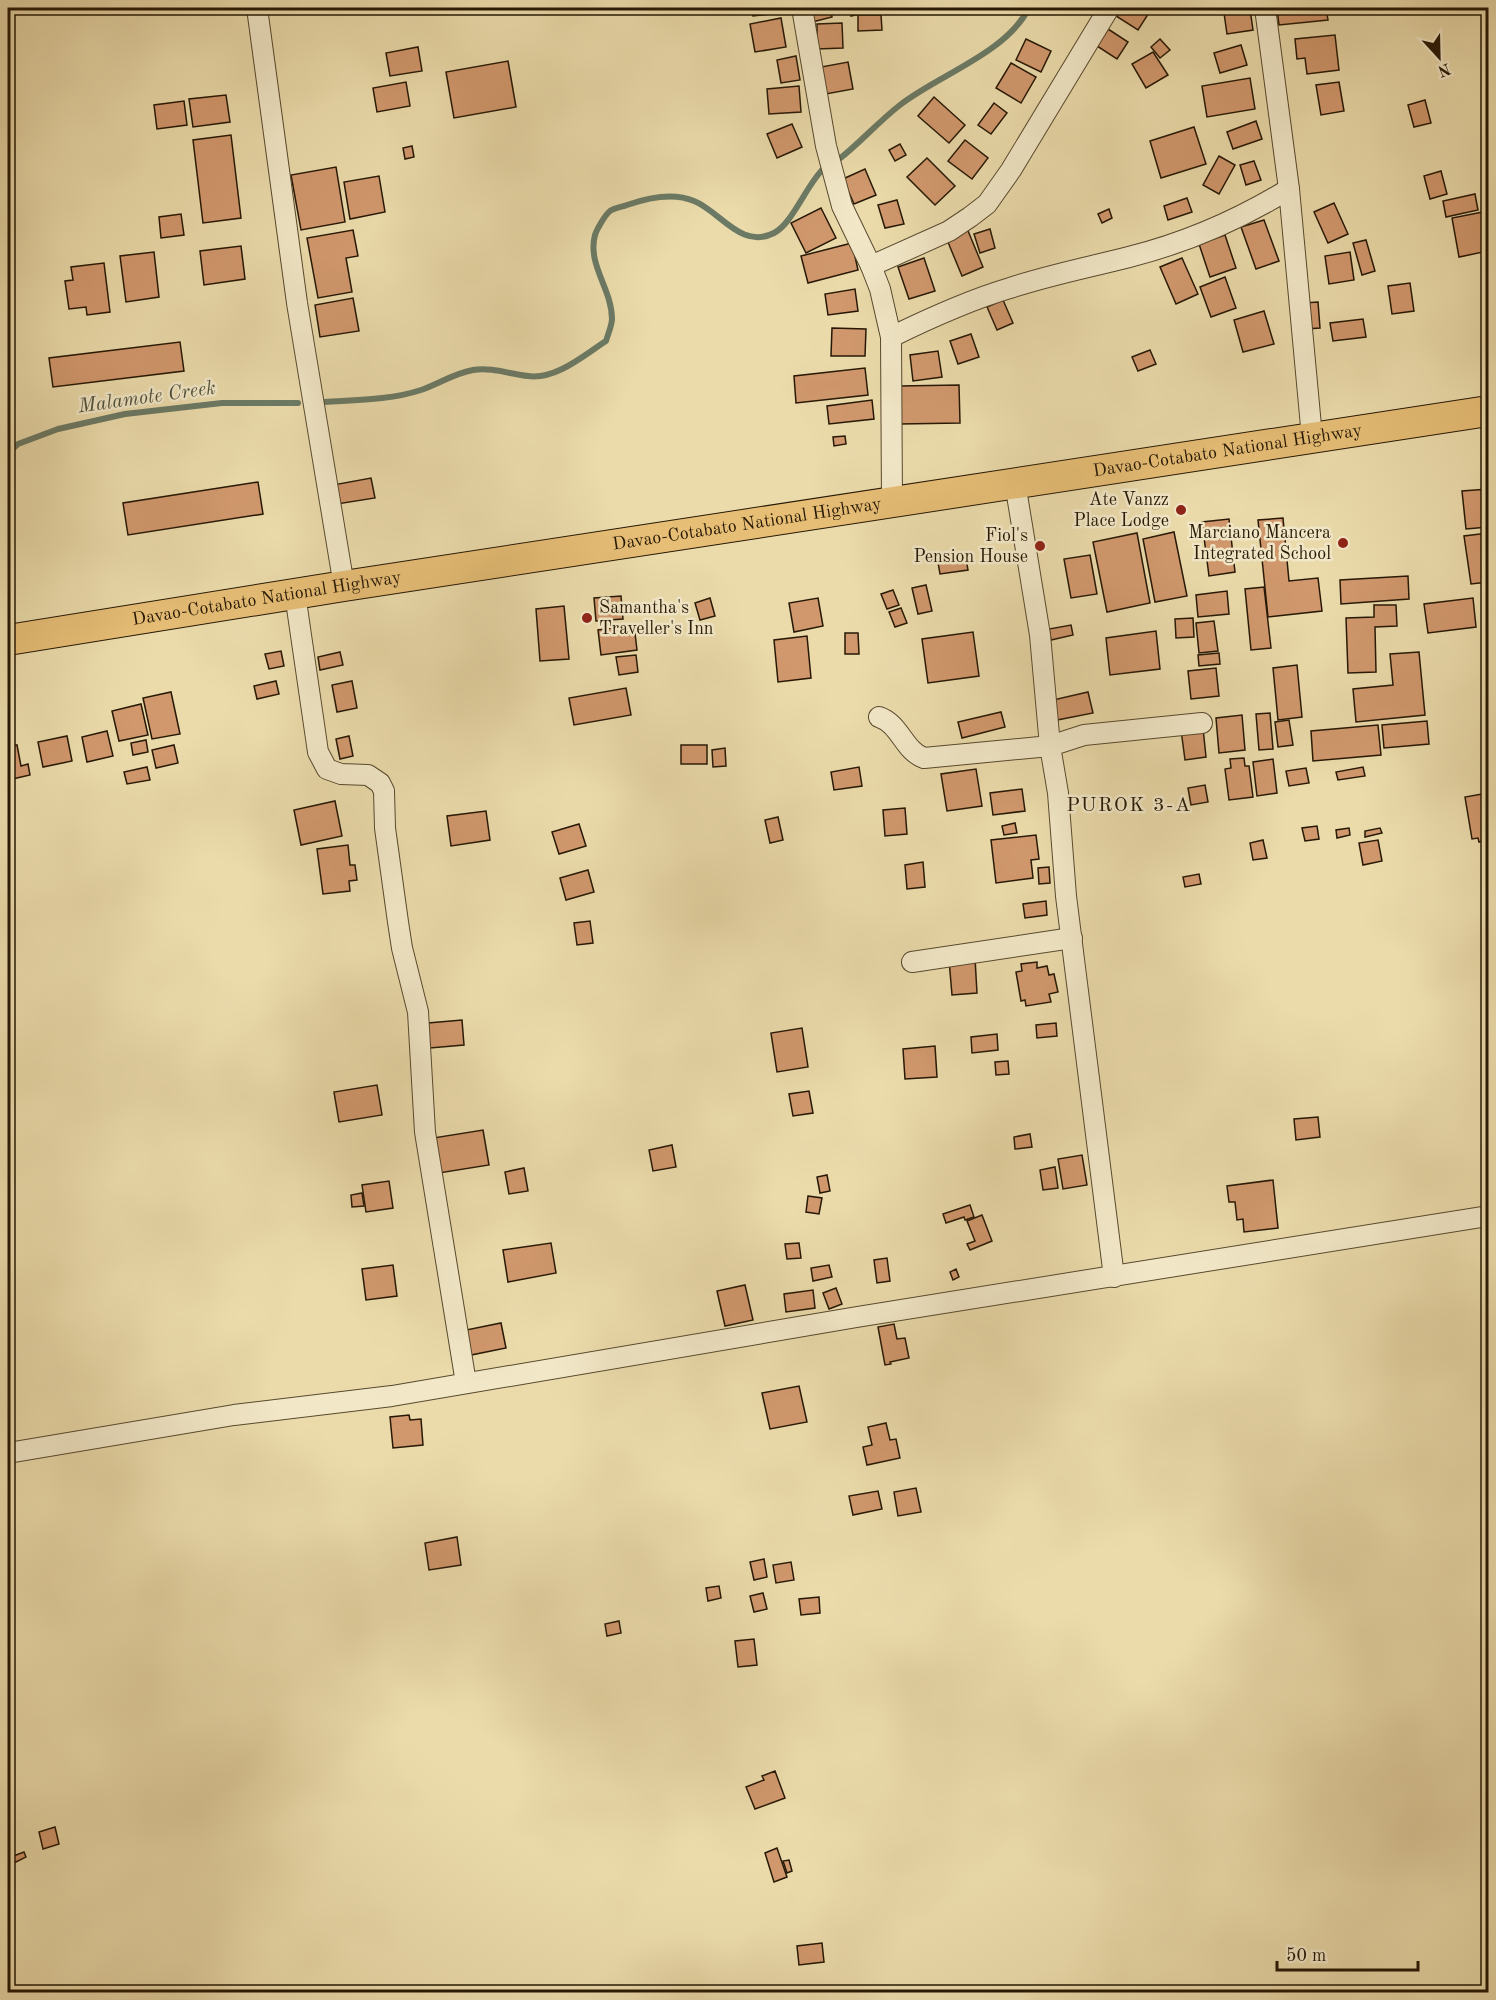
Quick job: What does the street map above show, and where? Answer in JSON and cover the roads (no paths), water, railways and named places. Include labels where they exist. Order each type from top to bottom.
[{"type":"highway","name":"Davao-Cotabato National Highway","points":[[8,640],[344,586],[1488,411]]},
{"type":"street","points":[[257,8],[297,303],[344,586]]},
{"type":"street","points":[[802,8],[824,135],[839,197],[880,290],[891,337],[892,503]]},
{"type":"street","points":[[871,266],[949,231],[987,204],[1023,150],[1109,8]]},
{"type":"street","points":[[1265,8],[1289,189],[1312,437]]},
{"type":"street","points":[[891,337],[928,318],[1009,288],[1172,244],[1247,213],[1289,189]]},
{"type":"street","points":[[1015,483],[1040,635],[1050,746],[1058,794],[1072,938],[1113,1278]]},
{"type":"street","points":[[295,594],[318,752],[327,769],[341,774],[368,775],[380,783],[384,791],[385,828],[398,922],[418,1012],[425,1132],[466,1383]]},
{"type":"street","points":[[879,717],[892,724],[917,756],[924,758],[1050,746],[1084,735],[1202,723]]},
{"type":"street","points":[[912,962],[1072,938]]},
{"type":"street","points":[[8,1453],[234,1415],[392,1396],[857,1317],[1113,1278],[1488,1216]]},
{"type":"waterway","name":"Malamote Creek","points":[[838,160],[900,105],[988,51],[1018,24],[1029,8]]},
{"type":"waterway","name":"Malamote Creek","points":[[325,402],[398,396],[427,388],[473,370],[487,369],[528,376],[549,374],[559,370],[606,341],[610,330],[611,308],[594,257],[593,246],[597,229],[610,211],[651,198],[669,196],[686,198],[704,206],[741,233],[751,237],[762,237],[774,233],[787,222],[823,169]]},
{"type":"waterway","name":"Malamote Creek","points":[[8,453],[18,444],[58,429],[125,414],[222,403],[298,403]]},
{"type":"place","name":"Ate Vanzz Place Lodge","points":[[1181,510]]},
{"type":"place","name":"Marciano Mancera Integrated School","points":[[1343,543]]},
{"type":"place","name":"Fiol's Pension House","points":[[1040,546]]},
{"type":"place","name":"Samantha's Traveller's Inn","points":[[587,618]]},
{"type":"district","name":"PUROK 3-A","points":[[1129,806]]}]
